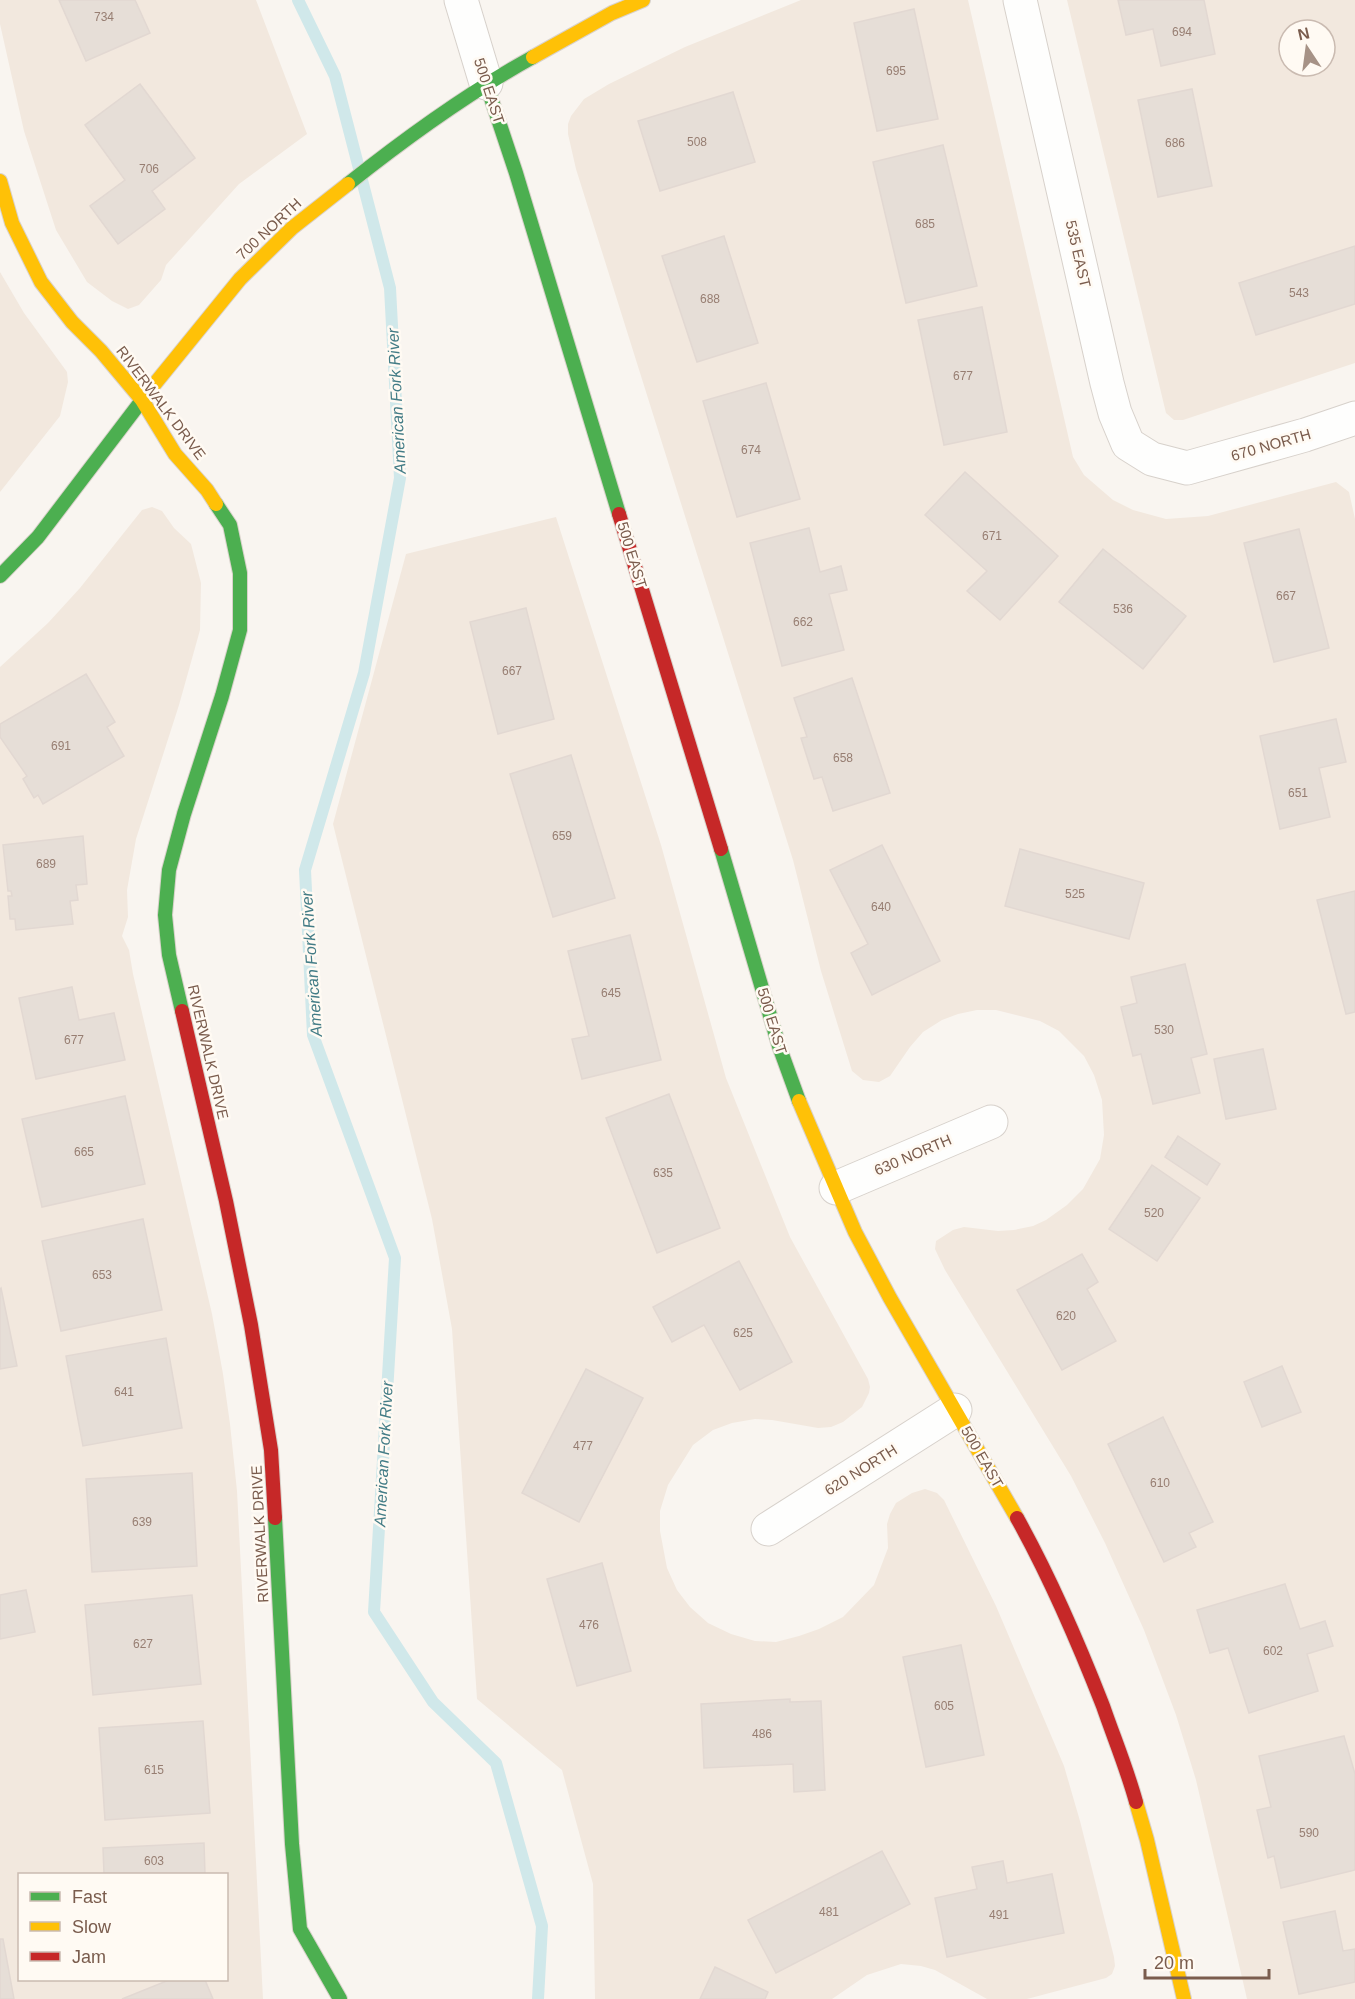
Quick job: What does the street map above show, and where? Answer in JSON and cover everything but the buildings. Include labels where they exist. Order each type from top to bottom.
[{"type":"street","name":"500 EAST","points":[[461,0],[516,173],[779,1046],[800,1106],[855,1232],[890,1298],[1019,1521],[1052,1584],[1081,1649],[1129,1777],[1147,1840],[1184,1999]]},
{"type":"street","name":"700 NORTH","points":[[0,576],[38,537],[142,400],[240,279],[292,228],[385,154],[486,83],[612,13],[643,0]]},
{"type":"street","name":"535 EAST","points":[[1020,0],[1115,413],[1128,444],[1152,459],[1187,468]]},
{"type":"street","name":"RIVERWALK DRIVE","points":[[0,181],[12,223],[41,282],[72,321],[101,351],[142,400],[175,454],[207,490],[230,525],[240,573],[240,630],[169,870],[165,915],[170,955],[234,1238],[266,1407],[271,1450],[292,1844],[300,1929],[340,1999]]},
{"type":"street","name":"670 NORTH","points":[[1187,468],[1285,441],[1355,418]]},
{"type":"street","name":"630 NORTH","points":[[836,1188],[991,1122]]},
{"type":"street","name":"620 NORTH","points":[[768,1528],[955,1410]]},
{"type":"shaded area","points":[[0,0],[256,0],[307,134],[239,184],[166,265],[161,280],[139,305],[128,309],[112,301],[87,282],[56,230],[24,131],[0,24]]},
{"type":"shaded area","points":[[801,0],[968,0],[1073,457],[1084,475],[1113,500],[1133,510],[1166,519],[1208,516],[1336,482],[1349,492],[1355,519],[1355,1999],[1247,1999],[1196,1780],[1176,1715],[1144,1630],[1105,1543],[1071,1476],[945,1270],[935,1249],[936,1241],[953,1230],[964,1227],[998,1231],[1033,1226],[1067,1205],[1083,1189],[1100,1159],[1104,1135],[1102,1100],[1094,1075],[1084,1056],[1059,1031],[1040,1021],[996,1010],[977,1010],[942,1020],[923,1032],[890,1076],[879,1082],[863,1080],[852,1071],[821,971],[793,860],[576,169],[568,124],[584,99],[609,84],[685,47]]},
{"type":"shaded area","points":[[1067,0],[1355,0],[1355,363],[1183,420],[1174,420],[1166,413]]},
{"type":"shaded area","points":[[0,272],[24,313],[67,372],[68,382],[60,416],[0,492]]},
{"type":"shaded area","points":[[152,507],[162,511],[174,528],[191,544],[201,583],[200,630],[179,705],[136,839],[127,890],[128,917],[122,936],[129,950],[212,1314],[230,1424],[237,1491],[263,1999],[0,1999],[0,667],[48,623],[80,588],[142,510]]},
{"type":"shaded area","points":[[556,517],[661,845],[726,1078],[790,1237],[868,1379],[870,1387],[862,1407],[843,1422],[831,1427],[818,1428],[755,1419],[732,1423],[713,1430],[693,1445],[668,1485],[660,1511],[660,1531],[667,1568],[677,1590],[690,1607],[708,1623],[731,1634],[755,1641],[776,1642],[799,1636],[843,1617],[874,1585],[888,1548],[887,1524],[896,1503],[912,1493],[925,1489],[937,1493],[944,1500],[996,1606],[1064,1766],[1114,1957],[1115,1966],[1112,1974],[1106,1978],[1027,1999],[987,1999],[935,1970],[901,1964],[867,1975],[832,1999],[595,1999],[593,1884],[562,1770],[477,1699],[452,1329],[432,1219],[333,824],[406,554]]},
{"type":"waterway","name":"American Fork River","points":[[298,0],[335,76],[390,288],[400,478],[364,673],[305,870],[313,1035],[395,1258],[374,1612],[433,1702],[496,1763],[542,1926],[538,1999]]},
{"type":"traffic: fast","points":[[348,184],[438,116],[533,57]]},
{"type":"traffic: fast","points":[[486,83],[516,173],[619,514]]},
{"type":"traffic: fast","points":[[0,576],[38,537],[149,391]]},
{"type":"traffic: fast","points":[[182,1011],[169,955],[165,915],[169,870],[240,630],[240,573],[230,525],[216,504]]},
{"type":"traffic: fast","points":[[721,849],[779,1046],[799,1101]]},
{"type":"traffic: fast","points":[[275,1518],[292,1844],[300,1929],[340,1999]]},
{"type":"traffic: slow","points":[[533,57],[612,13],[643,0]]},
{"type":"traffic: slow","points":[[0,181],[12,223],[41,282],[72,322],[101,351],[142,400],[175,454],[207,490],[216,504]]},
{"type":"traffic: slow","points":[[149,391],[240,279],[292,228],[348,184]]},
{"type":"traffic: slow","points":[[799,1101],[855,1232],[890,1298],[1017,1518]]},
{"type":"traffic: slow","points":[[1136,1802],[1184,1999]]},
{"type":"traffic: jam","points":[[619,514],[721,849]]},
{"type":"traffic: jam","points":[[182,1011],[226,1201],[251,1325],[271,1450],[275,1518]]},
{"type":"traffic: jam","points":[[1017,1518],[1053,1587],[1084,1658],[1125,1766],[1136,1802]]}]
